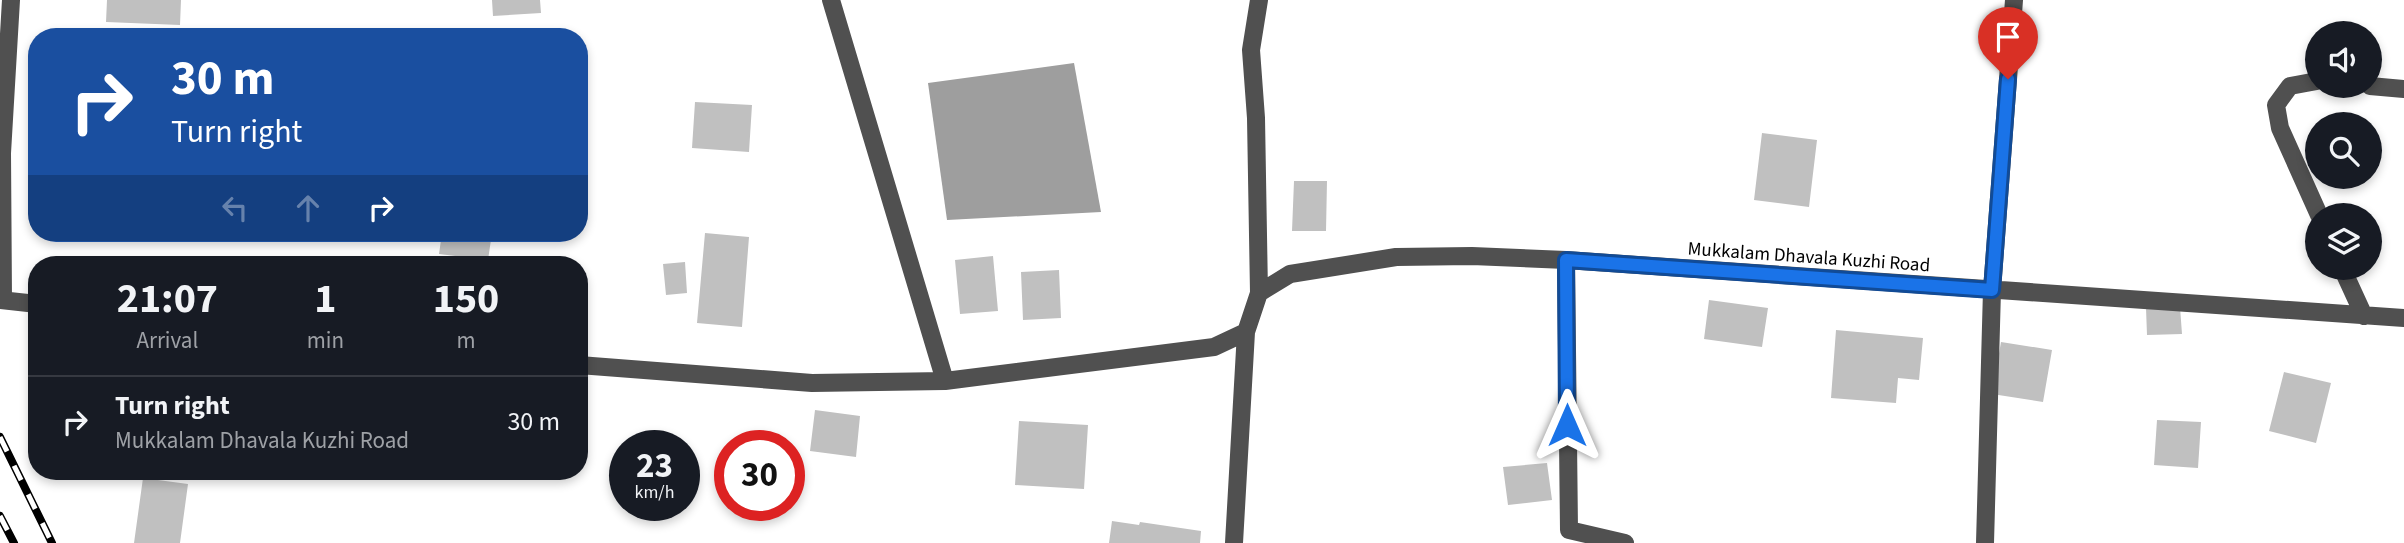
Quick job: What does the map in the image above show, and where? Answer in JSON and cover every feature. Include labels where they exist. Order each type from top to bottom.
[{"type":"street","points":[[11,0],[2,153],[1,300],[28,303]]},
{"type":"street","points":[[831,0],[945,381]]},
{"type":"street","points":[[1234,543],[1246,332],[1259,293],[1256,117],[1251,50],[1259,0]]},
{"type":"street","points":[[1985,543],[1992,290],[2014,0]]},
{"type":"street","points":[[2305,83],[2290,86],[2276,105],[2280,128],[2314,203]]},
{"type":"street","points":[[2382,87],[2404,89]]},
{"type":"street","name":"Mukkalam Dhavala Kuzhi Road","points":[[1259,293],[1290,274],[1396,257],[1472,256],[1566,260],[2404,318]]},
{"type":"street","points":[[1566,260],[1569,530],[1625,543]]},
{"type":"street","points":[[2348,280],[2364,316]]},
{"type":"street","points":[[588,366],[812,383],[945,381],[1214,347],[1246,332]]},
{"type":"shaded area","points":[[1074,63],[1101,212],[947,220],[928,83]]},
{"type":"building","points":[[107,0],[181,0],[180,25],[106,22]]},
{"type":"building","points":[[492,0],[540,0],[541,13],[493,16]]},
{"type":"building","points":[[695,102],[752,105],[749,152],[692,148]]},
{"type":"building","points":[[1762,133],[1817,140],[1809,207],[1754,200]]},
{"type":"building","points":[[1294,181],[1327,181],[1326,231],[1292,231]]},
{"type":"building","points":[[705,233],[749,237],[742,327],[697,323]]},
{"type":"building","points":[[441,242],[491,242],[489,256],[439,254]]},
{"type":"building","points":[[993,256],[998,311],[960,314],[955,260]]},
{"type":"building","points":[[685,262],[687,293],[666,295],[663,264]]},
{"type":"building","points":[[1059,270],[1061,318],[1023,320],[1021,272]]},
{"type":"building","points":[[1709,300],[1768,308],[1762,347],[1704,339]]},
{"type":"building","points":[[2180,307],[2182,334],[2147,335],[2146,308]]},
{"type":"building","points":[[1836,330],[1923,338],[1919,380],[1898,378],[1896,403],[1831,398]]},
{"type":"building","points":[[2001,342],[2052,350],[2043,402],[1992,394]]},
{"type":"building","points":[[2284,372],[2331,383],[2316,443],[2269,431]]},
{"type":"building","points":[[815,410],[860,416],[856,457],[810,451]]},
{"type":"building","points":[[2157,420],[2201,422],[2198,468],[2154,465]]},
{"type":"building","points":[[1019,421],[1088,425],[1084,489],[1015,485]]},
{"type":"building","points":[[1547,463],[1552,500],[1508,505],[1503,467]]},
{"type":"building","points":[[143,480],[188,484],[180,543],[134,543]]},
{"type":"building","points":[[1112,521],[1139,525],[1140,522],[1201,531],[1200,543],[1109,543]]},
{"type":"railway","points":[[0,437],[52,543]]},
{"type":"railway","points":[[0,516],[14,543]]},
{"type":"route","points":[[1567,425],[1566,260],[1992,290],[2008,79]]}]
